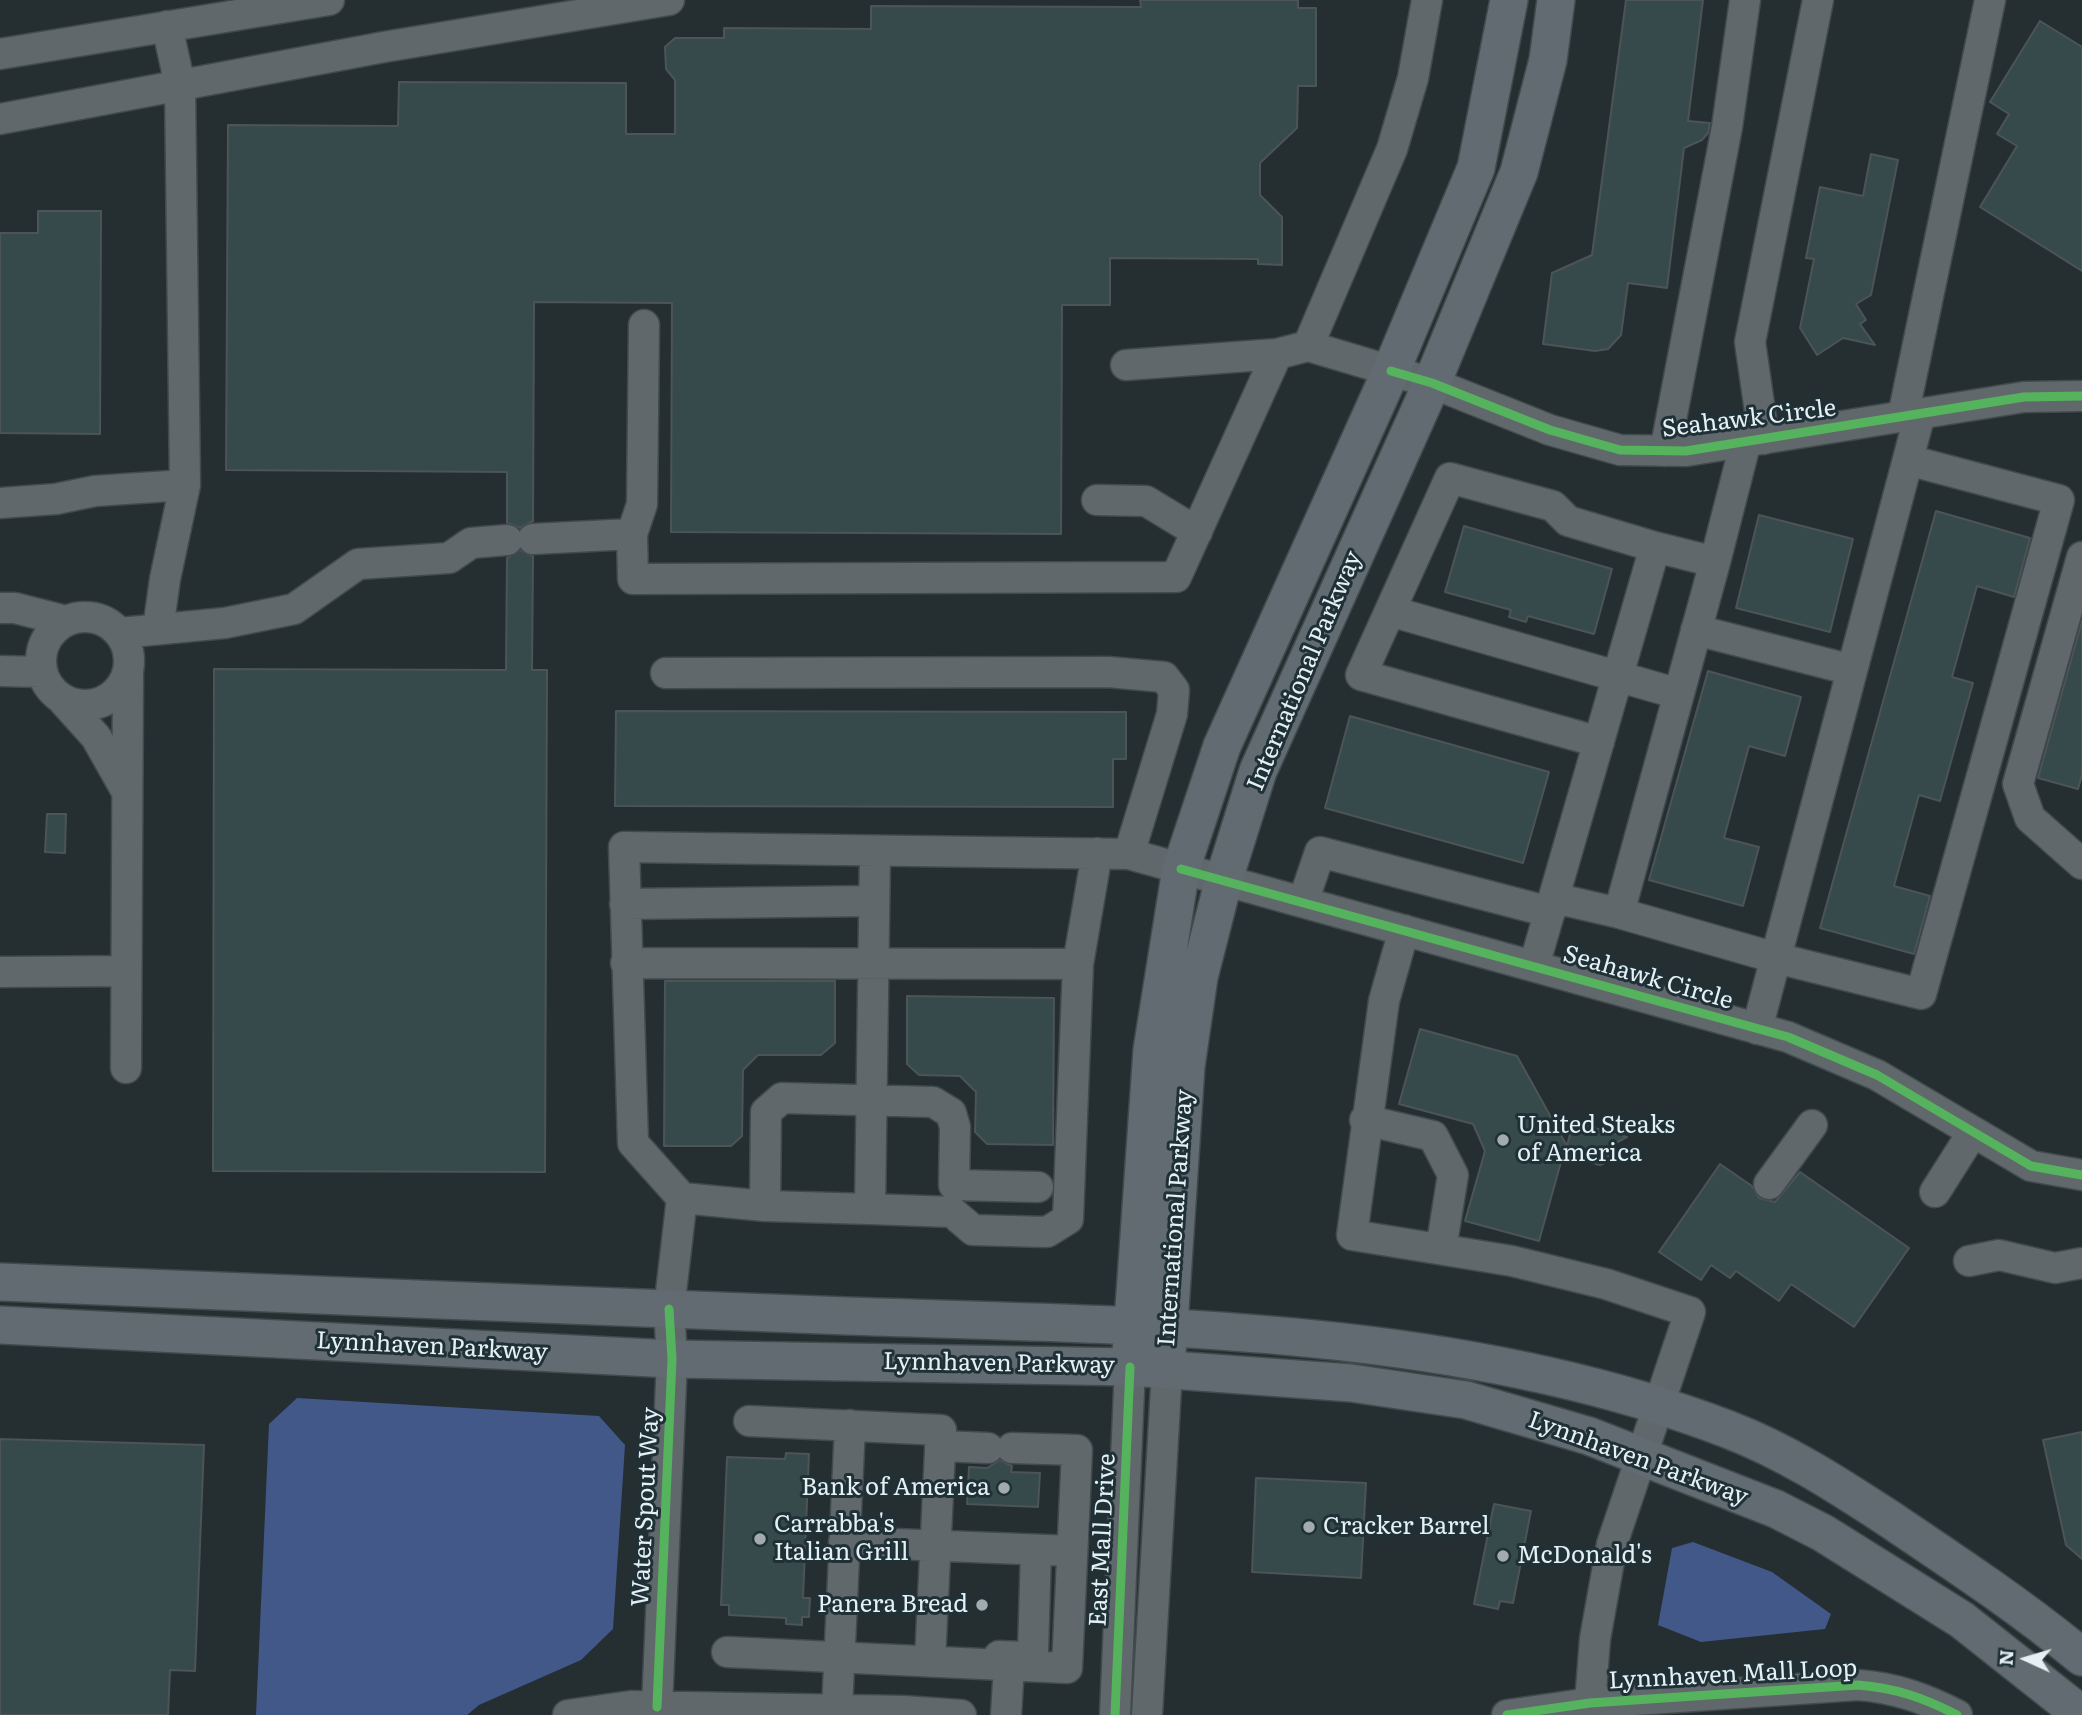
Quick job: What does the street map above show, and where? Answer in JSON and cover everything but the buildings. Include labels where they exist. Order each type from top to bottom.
[{"type":"main road","name":"International Parkway","points":[[1167,1370],[1150,1328],[1152,1050],[1181,869],[1222,746],[1391,370],[1476,168],[1509,0]]},
{"type":"main road","name":"International Parkway","points":[[1130,1367],[1150,1328],[1199,977],[1224,879],[1258,771],[1432,383],[1519,172],[1548,60],[1556,0]]},
{"type":"main road","name":"Lynnhaven Parkway","points":[[0,1282],[1150,1328],[1358,1343],[1506,1366],[1603,1387],[1728,1429],[1782,1452],[1843,1487],[1962,1565],[2082,1657]]},
{"type":"main road","name":"Lynnhaven Parkway","points":[[0,1325],[672,1359],[1130,1367],[1351,1382],[1466,1400],[1589,1436],[1776,1509],[1879,1566],[1962,1620],[2082,1715]]},
{"type":"street","points":[[0,54],[329,0]]},
{"type":"street","points":[[0,119],[621,4],[670,0]]},
{"type":"street","points":[[1126,365],[1277,354],[1308,346],[1392,149],[1413,78],[1427,0]]},
{"type":"street","points":[[1665,451],[1727,127],[1745,0]]},
{"type":"street","points":[[1619,913],[1715,562],[1755,440],[1750,342],[1818,0]]},
{"type":"street","points":[[1757,1029],[1908,460],[1912,415],[1990,0]]},
{"type":"street","points":[[158,629],[165,579],[185,485],[180,85],[167,26]]},
{"type":"street","points":[[644,325],[642,504],[632,534],[634,579],[1176,577],[1277,354]]},
{"type":"street","name":"Seahawk Circle","points":[[1308,346],[1432,383],[1574,437],[1620,450],[1686,451],[2024,397],[2082,396]]},
{"type":"street","points":[[1303,902],[1320,852],[1552,905],[1619,913],[1776,958],[1921,994],[2059,500],[1908,460]]},
{"type":"street","points":[[1599,742],[1361,675],[1450,478],[1553,506],[1568,521],[1715,562]]},
{"type":"street","points":[[0,503],[56,499],[95,491],[185,485]]},
{"type":"street","points":[[1097,500],[1146,501],[1197,532]]},
{"type":"street","points":[[120,633],[225,623],[294,609],[358,564],[449,558],[471,543],[632,534]]},
{"type":"street","points":[[1534,966],[1655,547]]},
{"type":"street","points":[[2082,557],[2018,784],[2030,818],[2082,864]]},
{"type":"street","points":[[0,608],[15,608],[66,621],[96,617],[120,633],[130,659],[126,791],[126,1068]]},
{"type":"street","points":[[1390,611],[1679,694]]},
{"type":"street","points":[[66,621],[54,629],[45,642],[41,657],[42,672],[49,686],[96,737],[126,791]]},
{"type":"street","points":[[1696,630],[1852,670]]},
{"type":"street","points":[[0,671],[42,672]]},
{"type":"street","points":[[666,673],[1108,672],[1164,677],[1174,690],[1172,714],[1129,854]]},
{"type":"street","points":[[59,697],[87,705],[100,703],[122,686],[128,673]]},
{"type":"street","name":"Seahawk Circle","points":[[625,905],[624,847],[1129,854],[1788,1038],[1877,1075],[2031,1166],[2082,1175]]},
{"type":"street","points":[[870,1209],[875,850]]},
{"type":"street","points":[[765,1206],[766,1112],[782,1098],[933,1102],[951,1113],[955,1127],[953,1198],[973,1230],[1047,1232],[1068,1219],[1079,964],[1097,853]]},
{"type":"street","points":[[873,901],[625,905],[633,1143],[682,1198],[765,1206],[870,1209],[1038,1187]]},
{"type":"street","points":[[1404,930],[1384,1001],[1365,1121],[1352,1235],[1512,1261],[1606,1284],[1690,1312],[1661,1406],[1640,1456],[1603,1584],[1590,1703]]},
{"type":"street","points":[[626,963],[1079,964]]},
{"type":"street","points":[[0,972],[126,971]]},
{"type":"street","points":[[1365,1121],[1433,1136],[1453,1175],[1441,1250]]},
{"type":"street","points":[[1769,1184],[1812,1125]]},
{"type":"street","points":[[1935,1192],[1973,1132]]},
{"type":"street","name":"Water Spout Way","points":[[657,1707],[672,1359],[669,1309],[682,1198]]},
{"type":"street","points":[[1969,1262],[1999,1255],[2055,1268],[2082,1263]]},
{"type":"street","name":"East Mall Drive","points":[[1115,1715],[1130,1367]]},
{"type":"street","points":[[1147,1715],[1167,1370]]},
{"type":"street","points":[[749,1421],[941,1430],[935,1545],[938,1661]]},
{"type":"street","points":[[837,1710],[850,1425]]},
{"type":"street","points":[[727,1652],[1068,1668],[1077,1450],[940,1446]]},
{"type":"street","points":[[844,1542],[1072,1551]]},
{"type":"street","points":[[938,1661],[957,1654],[1025,1657],[1033,1652],[1037,1550]]},
{"type":"street","points":[[1006,1715],[1009,1666]]},
{"type":"street","name":"Lynnhaven Mall Loop","points":[[1507,1715],[1590,1703],[1795,1702],[1858,1685],[1887,1687],[1926,1699],[1957,1715]]},
{"type":"street","points":[[568,1715],[606,1707],[837,1710],[961,1715]]},
{"type":"water","points":[[297,1398],[599,1416],[625,1445],[613,1629],[581,1660],[479,1705],[467,1715],[256,1715],[269,1424]]},
{"type":"water","points":[[1693,1542],[1772,1572],[1831,1614],[1825,1629],[1701,1642],[1658,1625],[1672,1548]]},
{"type":"cycle path","points":[[1391,371],[1432,383],[1550,430],[1620,450],[1686,451],[2024,397],[2082,396]]},
{"type":"cycle path","points":[[1181,869],[1788,1037],[1877,1075],[2031,1166],[2082,1175]]},
{"type":"cycle path","points":[[657,1707],[672,1359],[669,1309]]},
{"type":"cycle path","points":[[1115,1715],[1130,1367]]},
{"type":"cycle path","points":[[1507,1715],[1590,1703],[1858,1685],[1909,1695],[1957,1715]]},
{"type":"place","name":"United Steaks of America","points":[[1503,1140]]},
{"type":"place","name":"Bank of America","points":[[1004,1488]]},
{"type":"place","name":"Cracker Barrel","points":[[1309,1527]]},
{"type":"place","name":"Carrabba's Italian Grill","points":[[760,1539]]},
{"type":"place","name":"McDonald's","points":[[1503,1556]]},
{"type":"place","name":"Panera Bread","points":[[982,1605]]}]
